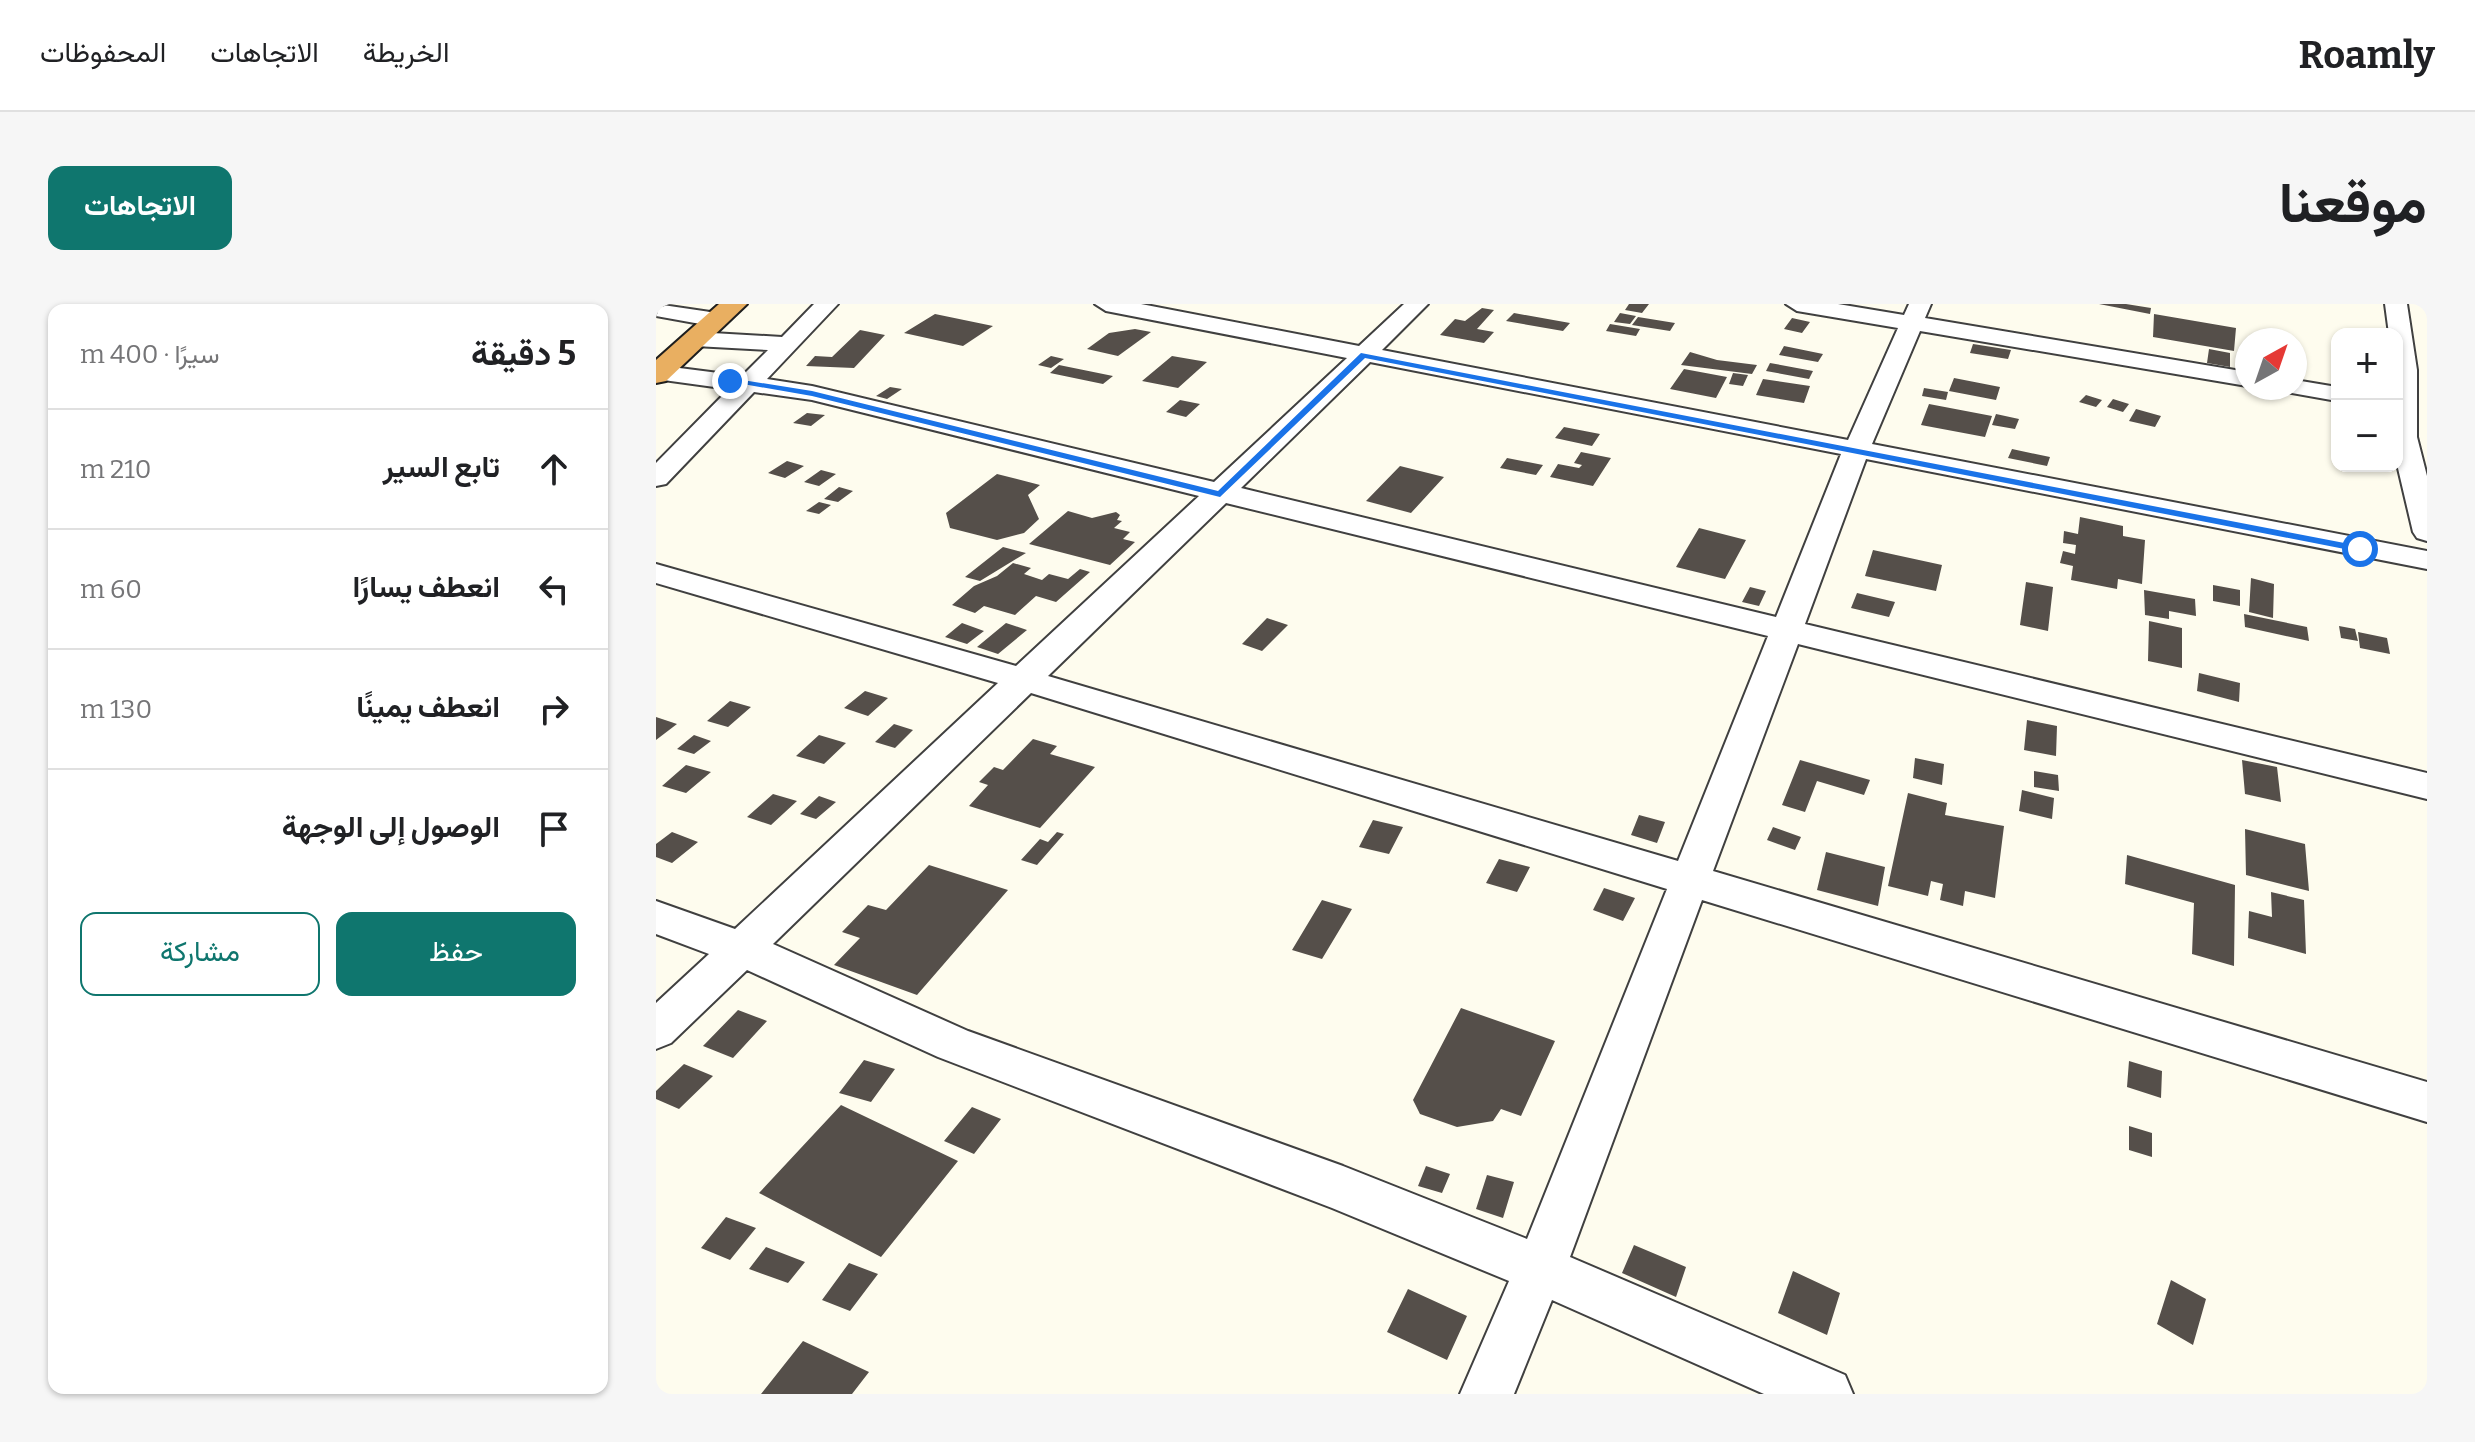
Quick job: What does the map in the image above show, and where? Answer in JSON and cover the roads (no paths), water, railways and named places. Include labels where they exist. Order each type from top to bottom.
[{"type":"highway","points":[[658,374],[726,312]]},
{"type":"street","points":[[658,474],[827,304]]},
{"type":"street","points":[[1106,304],[2427,560]]},
{"type":"street","points":[[656,1030],[1417,304]]},
{"type":"street","points":[[1797,304],[1916,314],[2235,377]]},
{"type":"street","points":[[2396,304],[2410,406],[2404,437],[2427,532]]},
{"type":"street","points":[[656,309],[726,312]]},
{"type":"street","points":[[1487,1394],[1540,1269],[1856,451],[1916,314]]},
{"type":"street","points":[[695,339],[788,344]]},
{"type":"street","points":[[658,374],[748,382],[812,393],[1220,494],[1788,628],[2427,786]]},
{"type":"street","points":[[2307,389],[2331,393]]},
{"type":"street","points":[[656,573],[1022,679],[2427,1102]]},
{"type":"street","points":[[656,917],[742,949],[953,1044],[1343,1189],[1540,1269],[1826,1394]]}]
